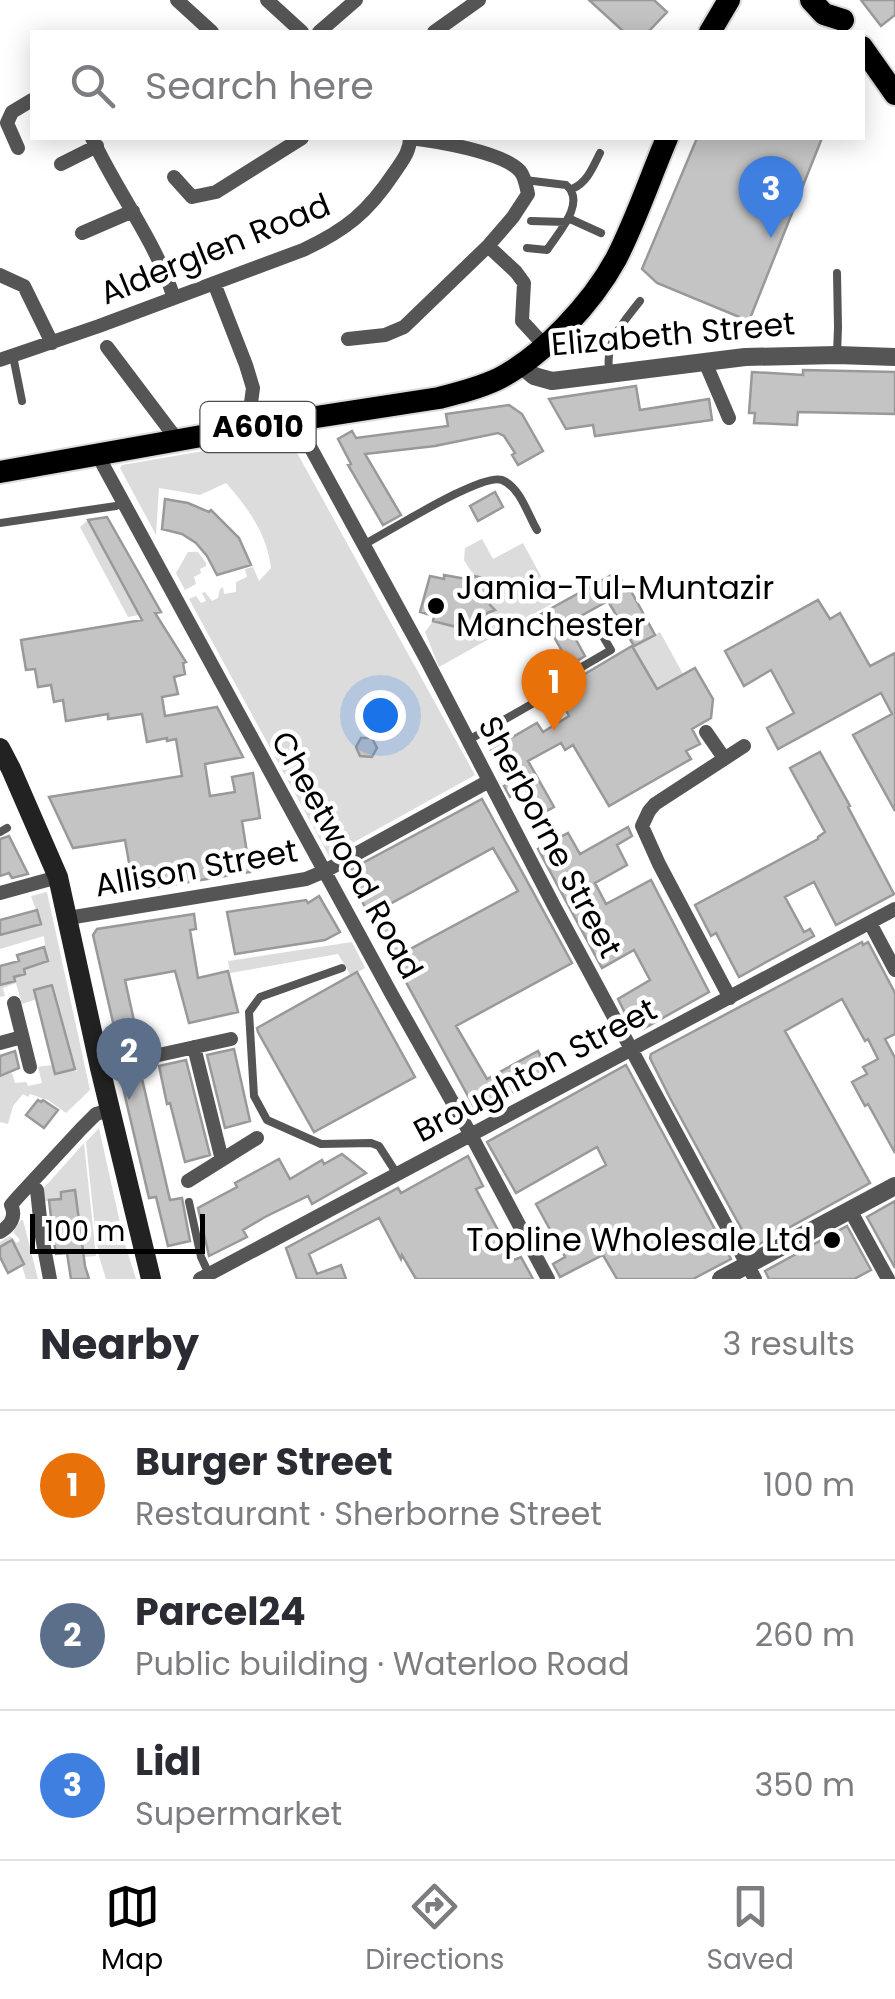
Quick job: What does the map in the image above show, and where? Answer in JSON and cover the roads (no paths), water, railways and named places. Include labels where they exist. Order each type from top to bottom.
[{"type":"highway","points":[[715,18],[722,15],[729,0]]},
{"type":"highway","points":[[811,0],[824,14],[838,14]]},
{"type":"highway","points":[[865,50],[895,94]]},
{"type":"highway","name":"A6010","points":[[516,368],[576,314],[610,270],[666,140]]},
{"type":"highway","name":"Elizabeth Street","points":[[0,472],[439,398],[487,384],[516,368]]},
{"type":"main road","points":[[0,748],[58,877],[151,1279]]},
{"type":"street","points":[[177,0],[210,30]]},
{"type":"street","points":[[267,0],[282,27]]},
{"type":"street","points":[[321,30],[356,0]]},
{"type":"street","points":[[437,30],[479,0]]},
{"type":"street","points":[[18,148],[7,123],[12,112],[30,101]]},
{"type":"street","points":[[174,176],[192,197],[216,192],[299,140]]},
{"type":"street","name":"Alderglen Road","points":[[6,358],[303,250],[348,226],[377,198],[407,154],[410,140]]},
{"type":"street","points":[[348,340],[404,328],[488,246],[528,194],[524,174],[511,162],[421,140]]},
{"type":"street","points":[[61,164],[94,142],[133,210],[174,298]]},
{"type":"street","points":[[82,233],[133,210]]},
{"type":"street","points":[[488,246],[524,283],[522,321],[544,346]]},
{"type":"street","points":[[0,275],[24,286],[52,343]]},
{"type":"street","points":[[214,282],[252,388],[252,428]]},
{"type":"street","points":[[107,347],[172,433],[173,442]]},
{"type":"street","name":"Elizabeth Street","points":[[516,368],[552,381],[745,356],[895,358]]},
{"type":"street","points":[[707,361],[730,418]]},
{"type":"street","name":"Sherborne Street","points":[[304,419],[307,441],[751,1272]]},
{"type":"street","name":"Cheetwood Road","points":[[101,456],[548,1279]]},
{"type":"street","points":[[706,732],[724,758]]},
{"type":"street","points":[[730,998],[642,826],[655,804],[744,746]]},
{"type":"street","name":"Allison Street","points":[[68,918],[298,881],[325,871],[489,781]]},
{"type":"street","points":[[0,893],[58,877]]},
{"type":"street","name":"Broughton Street","points":[[205,1276],[895,909]]},
{"type":"street","points":[[870,923],[895,970]]},
{"type":"street","points":[[14,1004],[30,1066]]},
{"type":"street","points":[[0,1043],[22,1038]]},
{"type":"street","points":[[100,1068],[232,1039]]},
{"type":"street","points":[[194,1047],[222,1160]]},
{"type":"street","points":[[0,1232],[12,1222],[14,1214],[6,1201],[30,1184],[96,1114],[110,1110]]},
{"type":"street","points":[[188,1181],[257,1138]]},
{"type":"street","points":[[30,1184],[37,1190],[50,1279]]},
{"type":"street","points":[[720,1279],[751,1272],[895,1186]]},
{"type":"street","points":[[850,1210],[888,1279]]},
{"type":"lane","points":[[572,189],[586,179],[600,153]]},
{"type":"lane","points":[[524,180],[566,185],[572,189],[574,204],[547,250],[527,248]]},
{"type":"lane","points":[[530,221],[567,220],[601,233]]},
{"type":"lane","points":[[837,273],[837,355]]},
{"type":"lane","points":[[610,375],[612,338],[640,300]]},
{"type":"lane","points":[[6,358],[18,372],[22,400]]},
{"type":"lane","points":[[364,545],[491,478],[506,481],[513,488],[537,530]]},
{"type":"lane","points":[[0,523],[123,502]]},
{"type":"lane","points":[[467,741],[537,702],[540,695],[568,675],[611,650],[594,621]]},
{"type":"lane","points":[[342,968],[260,996],[249,1012],[254,1096],[267,1120],[321,1144],[380,1146],[397,1174]]},
{"type":"lane","points":[[189,1202],[205,1276]]},
{"type":"place","name":"Lidl","points":[[771,238]]},
{"type":"place","name":"Jamia-Tul-Muntazir Manchester","points":[[436,606]]},
{"type":"place","name":"Burger Street","points":[[554,731]]},
{"type":"place","name":"Parcel24","points":[[129,1100]]},
{"type":"place","name":"Topline Wholesale Ltd","points":[[832,1240]]}]
